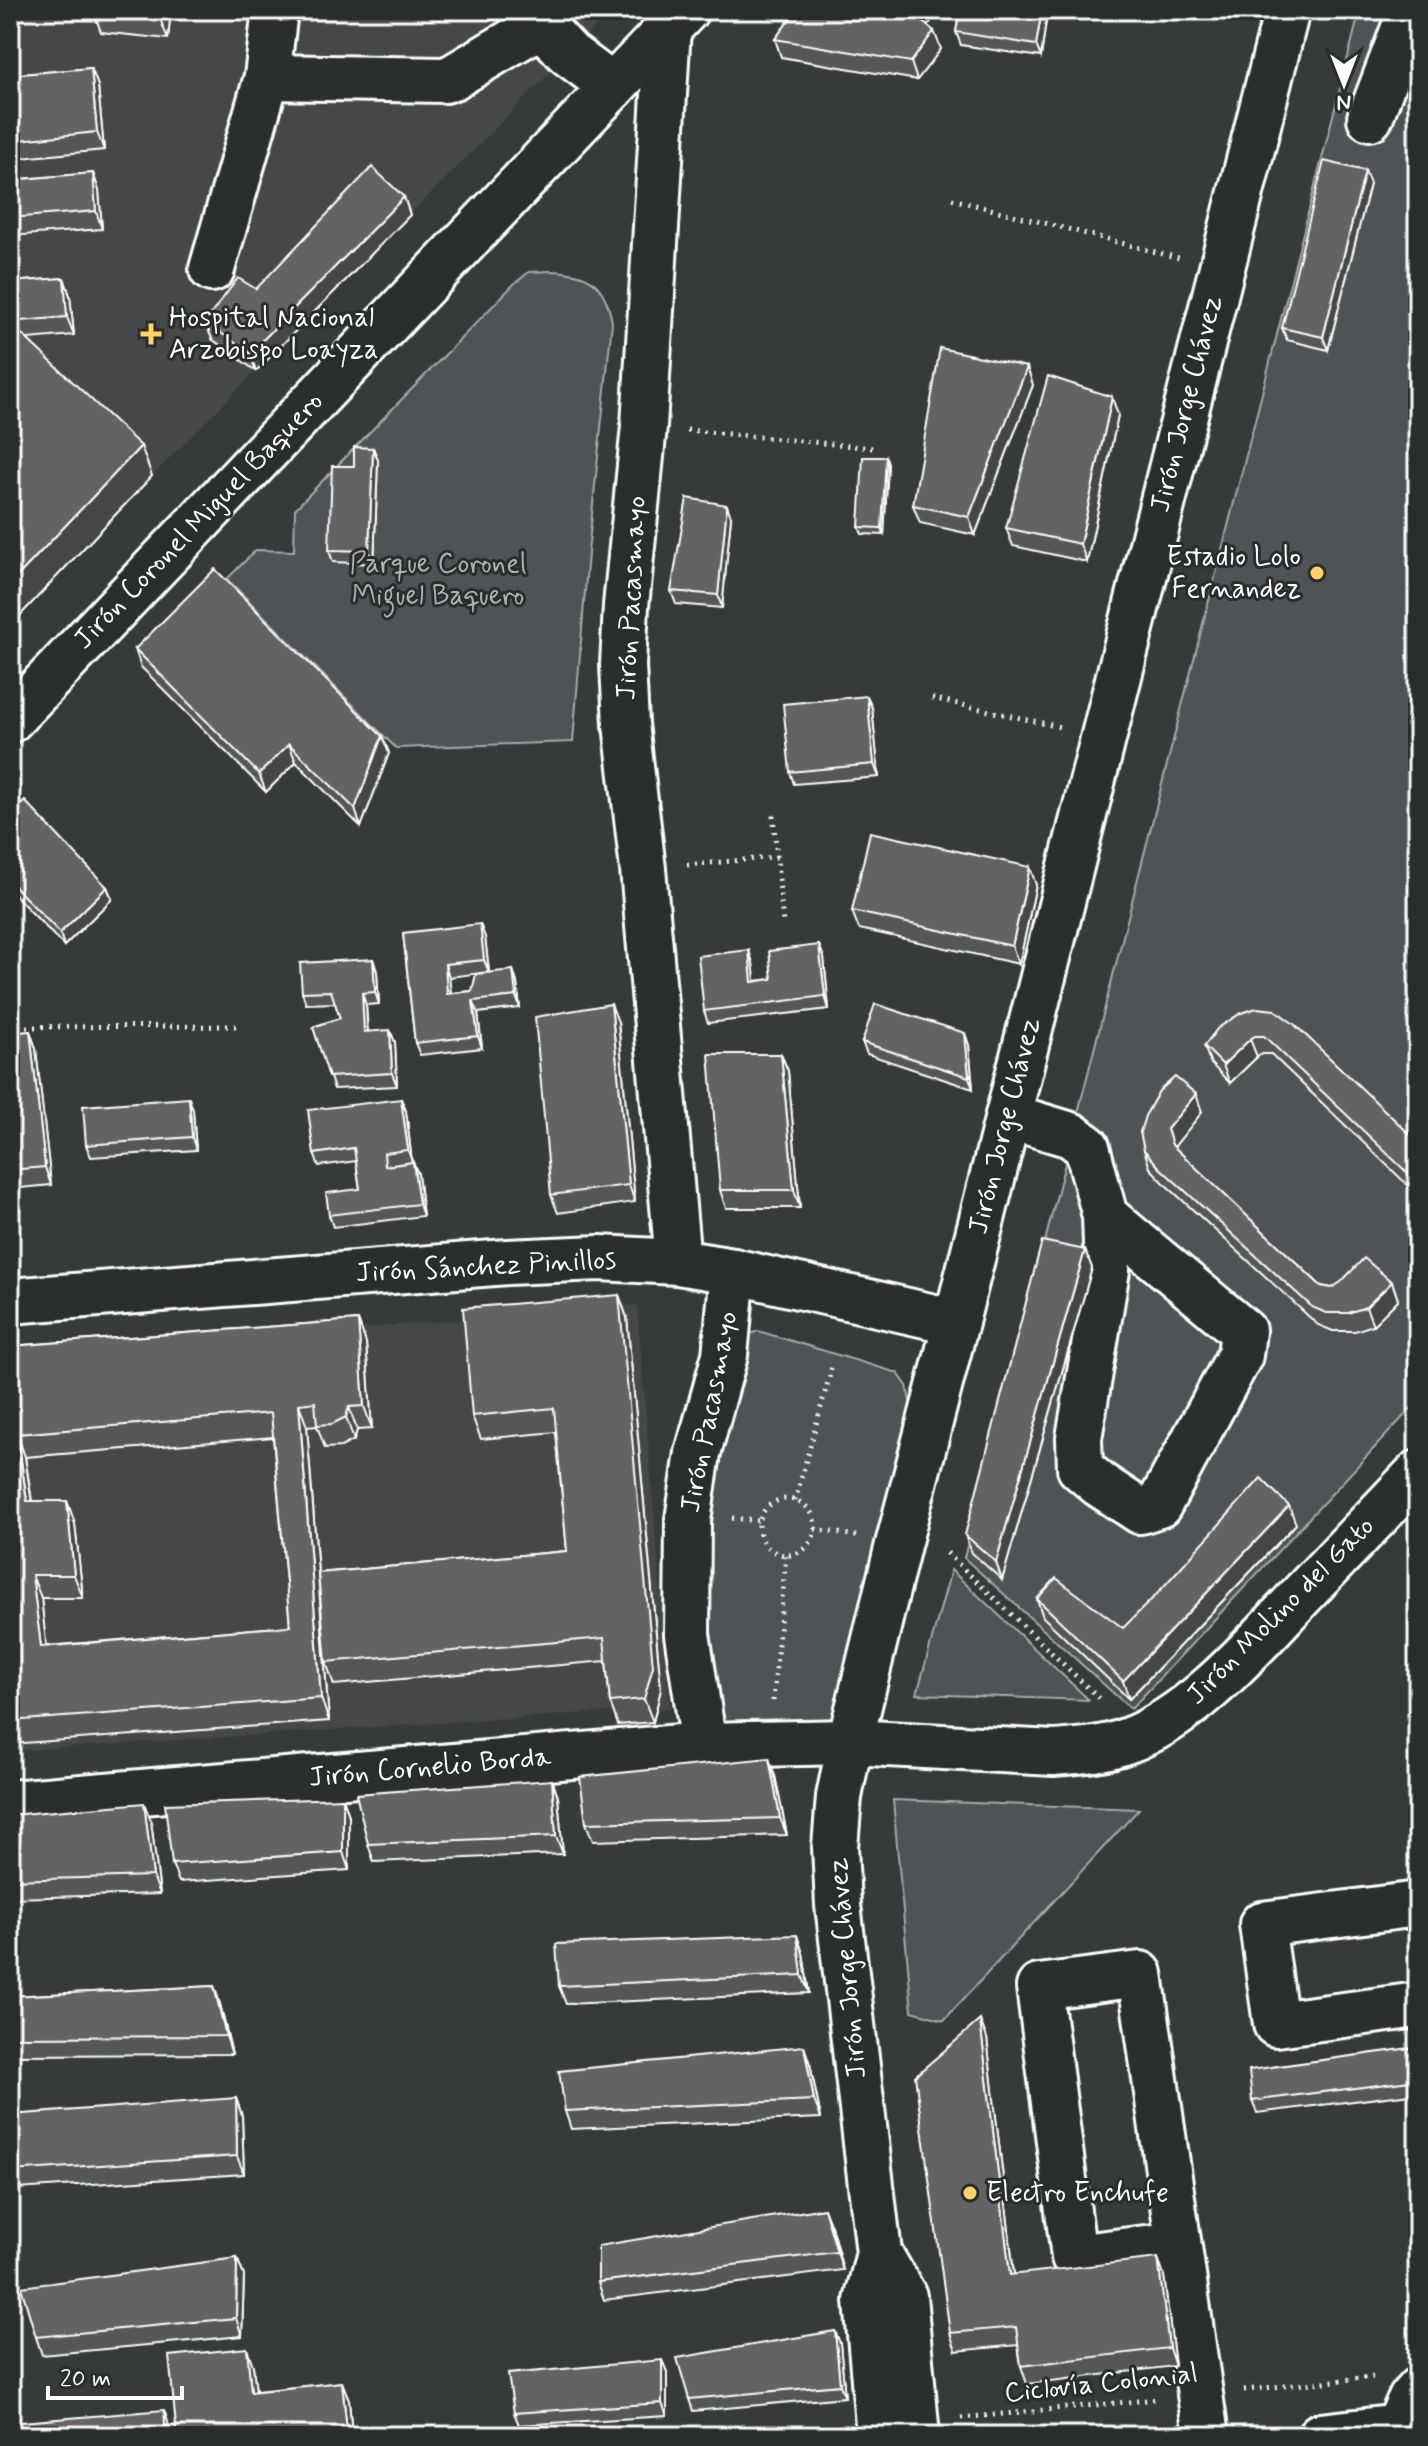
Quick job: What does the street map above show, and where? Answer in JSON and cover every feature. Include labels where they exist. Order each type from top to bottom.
[{"type":"street","points":[[212,269],[267,77],[275,10]]},
{"type":"street","name":"Jirón Jorge Chávez","points":[[898,2430],[904,2296],[879,2253],[838,1905],[835,1847],[838,1809],[850,1742],[898,1545],[1287,10]]},
{"type":"street","points":[[1370,118],[1411,10]]},
{"type":"street","points":[[267,77],[445,80],[535,17],[569,54],[613,87]]},
{"type":"street","name":"Jirón Coronel Miguel Baquero","points":[[10,720],[677,19]]},
{"type":"street","name":"Jirón Pacasmayo","points":[[677,19],[623,665],[626,724],[643,869],[678,1262]]},
{"type":"street","points":[[1008,1116],[1071,1135],[1087,1147],[1105,1216],[1107,1270],[1079,1438],[1080,1468],[1140,1511],[1159,1505],[1240,1355],[1243,1331],[1105,1216]]},
{"type":"street","name":"Jirón Sánchez Pinillos","points":[[10,1301],[507,1262],[599,1258],[678,1262],[733,1271],[956,1322]]},
{"type":"street","name":"Jirón Pacasmayo","points":[[704,1745],[687,1634],[688,1520],[698,1453],[725,1355],[733,1271]]},
{"type":"street","name":"Jirón Molino del Gato","points":[[850,1742],[1054,1753],[1090,1751],[1128,1741],[1164,1722],[1239,1660],[1418,1473]]},
{"type":"street","name":"Jirón Cornelio Borda","points":[[10,1803],[704,1745],[850,1742]]},
{"type":"street","points":[[1418,1904],[1262,1924],[1276,2024],[1418,2005]]},
{"type":"street","points":[[1178,2244],[1074,2257],[1039,1987],[1140,1974],[1203,2415]]},
{"type":"street","points":[[1320,2436],[1408,2426],[1411,2398],[1402,2383]]},
{"type":"path","points":[[952,199],[1222,269]]},
{"type":"path","points":[[644,426],[873,448]]},
{"type":"path","points":[[932,698],[1104,737]]},
{"type":"path","points":[[773,815],[783,923]]},
{"type":"path","points":[[643,869],[777,857]]},
{"type":"path","points":[[10,1010],[18,1026]]},
{"type":"path","points":[[10,1027],[242,1026]]},
{"type":"path","points":[[795,1501],[832,1367]]},
{"type":"path","points":[[795,1501],[806,1507],[813,1517],[815,1529],[802,1551],[786,1555],[766,1546],[759,1535],[759,1521],[773,1503],[795,1501]]},
{"type":"path","points":[[815,1529],[861,1537]]},
{"type":"path","points":[[947,1553],[1110,1709]]},
{"type":"path","points":[[773,1702],[786,1555]]},
{"type":"path","name":"Ciclovía Colonial","points":[[787,2436],[1203,2415],[1402,2383]]},
{"type":"shaded area","name":"Hospital Nacional Arzobispo Loayza","points":[[10,10],[612,10],[152,476],[10,625]]},
{"type":"shaded area","points":[[637,1305],[670,1708],[10,1751],[10,1358]]},
{"type":"green space","name":"Estadio Lolo Fernandez","points":[[1360,10],[1418,10],[1418,1401],[1131,1709],[964,1558]]},
{"type":"green space","name":"Parque Coronel Miguel Baquero","points":[[529,272],[576,274],[593,282],[605,298],[612,322],[588,553],[573,742],[396,748],[227,579],[256,550],[294,551],[295,509],[514,284]]},
{"type":"green space","points":[[758,1331],[898,1373],[907,1386],[913,1416],[837,1712],[819,1735],[723,1743],[698,1549],[745,1336]]},
{"type":"green space","points":[[951,1570],[1089,1700],[917,1694]]},
{"type":"green space","points":[[893,1800],[1139,1809],[944,2020],[912,2011]]},
{"type":"building","points":[[102,10],[160,10],[159,16]]},
{"type":"building","points":[[797,10],[919,10],[915,16],[934,31],[911,62],[775,39]]},
{"type":"building","points":[[960,10],[1042,10],[1036,45],[956,32]]},
{"type":"building","points":[[91,68],[97,132],[10,141],[10,75]]},
{"type":"building","points":[[1324,161],[1365,171],[1323,337],[1282,328]]},
{"type":"building","points":[[372,167],[404,197],[250,353],[205,322],[238,278],[256,289]]},
{"type":"building","points":[[93,173],[96,211],[10,218],[10,180]]},
{"type":"building","points":[[64,278],[67,317],[10,322],[10,282]]},
{"type":"building","points":[[12,325],[141,446],[10,584],[10,508],[13,505],[10,502]]},
{"type":"building","points":[[940,348],[1027,367],[969,517],[913,505]]},
{"type":"building","points":[[1048,376],[1112,397],[1080,544],[1006,528]]},
{"type":"building","points":[[354,447],[373,448],[369,551],[329,550],[332,466],[354,466]]},
{"type":"building","points":[[863,457],[886,457],[882,528],[859,527]]},
{"type":"building","points":[[687,498],[727,505],[718,595],[671,591]]},
{"type":"building","points":[[215,569],[382,736],[355,809],[289,744],[259,774],[135,649]]},
{"type":"building","points":[[867,696],[874,764],[790,772],[783,704]]},
{"type":"building","points":[[25,801],[107,887],[60,933],[10,882],[10,815]]},
{"type":"building","points":[[870,832],[1030,867],[1012,946],[852,911]]},
{"type":"building","points":[[480,924],[484,960],[445,964],[447,994],[472,991],[476,974],[513,970],[516,996],[473,1001],[478,1036],[415,1043],[403,933]]},
{"type":"building","points":[[819,945],[825,996],[704,1011],[698,956],[749,950],[752,982],[772,979],[769,951]]},
{"type":"building","points":[[373,959],[375,992],[362,993],[364,1032],[390,1030],[392,1073],[329,1077],[313,1027],[340,1018],[331,991],[302,992],[300,963]]},
{"type":"building","points":[[611,1004],[629,1185],[551,1195],[535,1017]]},
{"type":"building","points":[[875,1004],[965,1033],[969,1077],[862,1042]]},
{"type":"building","points":[[1257,1008],[1275,1010],[1294,1024],[1418,1142],[1418,1183],[1264,1036],[1250,1039],[1223,1065],[1204,1046],[1218,1028],[1241,1013]]},
{"type":"building","points":[[30,1031],[45,1167],[10,1170],[10,1033]]},
{"type":"building","points":[[709,1054],[781,1054],[794,1190],[720,1190]]},
{"type":"building","points":[[1175,1077],[1196,1094],[1167,1129],[1172,1145],[1321,1286],[1332,1288],[1364,1258],[1392,1282],[1366,1307],[1348,1313],[1326,1313],[1312,1307],[1144,1150],[1140,1132],[1145,1116],[1159,1091]]},
{"type":"building","points":[[189,1098],[192,1137],[86,1145],[83,1106]]},
{"type":"building","points":[[401,1099],[408,1150],[384,1153],[385,1166],[413,1162],[419,1204],[329,1215],[326,1193],[360,1189],[354,1148],[314,1154],[308,1110]]},
{"type":"building","points":[[1418,1201],[1418,1214],[1411,1208]]},
{"type":"building","points":[[1042,1241],[1085,1250],[996,1562],[965,1535]]},
{"type":"building","points":[[619,1295],[653,1666],[644,1699],[610,1702],[604,1638],[326,1662],[318,1573],[567,1551],[554,1408],[472,1416],[463,1308]]},
{"type":"building","points":[[358,1320],[364,1406],[349,1407],[346,1417],[332,1424],[317,1425],[315,1402],[299,1404],[321,1698],[10,1721],[10,1346]],"holes":[[[271,1413],[290,1626],[41,1647],[32,1575],[74,1575],[67,1501],[27,1501],[17,1434]]]},
{"type":"building","points":[[1261,1478],[1289,1506],[1123,1681],[1037,1599],[1056,1578],[1123,1628]]},
{"type":"building","points":[[769,1758],[780,1818],[586,1823],[580,1777]]},
{"type":"building","points":[[552,1780],[556,1836],[368,1844],[356,1794]]},
{"type":"building","points":[[343,1798],[343,1852],[172,1864],[165,1804]]},
{"type":"building","points":[[144,1803],[153,1876],[10,1880],[10,1815]]},
{"type":"building","points":[[797,1935],[802,1975],[559,1986],[556,1944]]},
{"type":"building","points":[[214,1986],[226,2036],[10,2037],[10,1996]]},
{"type":"building","points":[[980,2020],[1010,2275],[1158,2258],[1169,2348],[1021,2366],[1016,2327],[950,2333],[915,2076]]},
{"type":"building","points":[[804,2046],[814,2100],[565,2111],[559,2071]]},
{"type":"building","points":[[1418,2047],[1418,2080],[1252,2101],[1249,2070]]},
{"type":"building","points":[[236,2098],[237,2156],[11,2171],[10,2115]]},
{"type":"building","points":[[824,2208],[837,2252],[598,2282],[598,2246]]},
{"type":"building","points":[[237,2258],[236,2318],[36,2337],[21,2287]]},
{"type":"building","points":[[835,2331],[840,2385],[689,2399],[677,2358]]},
{"type":"building","points":[[247,2348],[251,2392],[342,2382],[347,2431],[299,2436],[177,2436],[169,2356]]},
{"type":"building","points":[[662,2360],[662,2403],[514,2413],[508,2374]]},
{"type":"building","points":[[164,2410],[166,2436],[10,2436],[10,2423]]},
{"type":"place","name":"Hospital Nacional Arzobispo Loayza","points":[[151,334]]},
{"type":"place","name":"Estadio Lolo Fernandez","points":[[1317,573]]},
{"type":"place","name":"Electro Enchufe","points":[[970,2193]]}]
